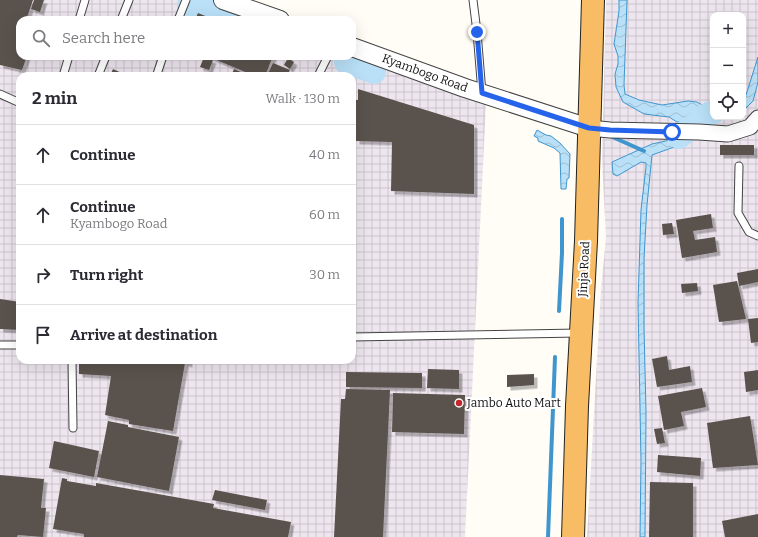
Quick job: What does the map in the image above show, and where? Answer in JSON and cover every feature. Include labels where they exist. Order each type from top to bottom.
[{"type":"highway","name":"Jinja Road","points":[[574,537],[581,333],[585,276],[593,0]]},
{"type":"street","points":[[223,0],[269,16]]},
{"type":"street","name":"Kyambogo Road","points":[[356,48],[482,93],[589,128]]},
{"type":"street","points":[[589,128],[728,134],[750,127],[758,118]]},
{"type":"lane","points":[[80,16],[85,0]]},
{"type":"lane","points":[[123,16],[129,0]]},
{"type":"lane","points":[[180,16],[186,0]]},
{"type":"lane","points":[[473,0],[482,93]]},
{"type":"lane","points":[[64,72],[68,60]]},
{"type":"lane","points":[[100,72],[104,60]]},
{"type":"lane","points":[[157,72],[160,60]]},
{"type":"lane","points":[[320,72],[326,60]]},
{"type":"lane","points":[[0,94],[16,101]]},
{"type":"lane","points":[[739,166],[738,213],[749,232],[758,236]]},
{"type":"lane","points":[[356,337],[581,333]]},
{"type":"lane","points":[[0,345],[16,346]]},
{"type":"lane","points":[[72,364],[73,428]]},
{"type":"shaded area","points":[[0,0],[189,0],[235,16],[16,16],[16,60],[356,60],[356,58],[486,103],[465,537],[0,537]]},
{"type":"shaded area","points":[[606,0],[758,0],[758,537],[587,537],[601,289],[606,237],[602,161]]},
{"type":"water","points":[[619,0],[627,0],[625,94],[639,100],[662,105],[688,101],[697,102],[704,106],[710,105],[710,119],[703,122],[677,122],[669,117],[644,114],[623,102],[616,87],[615,74],[618,64],[618,56],[614,44],[619,11]]},
{"type":"water","points":[[758,57],[758,82],[753,101],[746,108],[746,95]]},
{"type":"water","points":[[537,130],[551,136],[570,154],[569,178],[567,179],[566,189],[561,189],[560,153],[554,148],[538,141],[538,138],[534,136]]},
{"type":"water","points":[[675,137],[684,138],[674,147],[652,155],[647,205],[644,258],[646,412],[645,537],[640,537],[641,461],[638,303],[641,210],[646,163],[641,162],[617,176],[613,174],[612,162],[652,144],[670,140]]},
{"type":"building","points":[[0,0],[33,0],[27,16],[16,16],[16,60],[26,60],[22,70],[0,65]]},
{"type":"building","points":[[34,0],[44,0],[40,12],[31,9]]},
{"type":"building","points":[[198,13],[205,16],[197,16]]},
{"type":"building","points":[[203,60],[213,60],[209,70],[200,67]]},
{"type":"building","points":[[217,60],[271,60],[267,72],[245,72]]},
{"type":"building","points":[[287,60],[294,62],[290,69],[284,65]]},
{"type":"building","points":[[273,63],[290,70],[289,72],[269,72]]},
{"type":"building","points":[[113,69],[119,72],[112,72]]},
{"type":"building","points":[[234,69],[241,72],[233,72]]},
{"type":"building","points":[[358,89],[474,125],[474,194],[391,191],[392,142],[356,141],[356,100],[358,100]]},
{"type":"building","points":[[720,145],[754,145],[754,155],[720,155]]},
{"type":"building","points":[[711,214],[713,228],[693,231],[695,240],[715,237],[717,252],[682,258],[676,220]]},
{"type":"building","points":[[672,223],[674,234],[663,235],[662,224]]},
{"type":"building","points":[[758,269],[758,282],[739,286],[737,273]]},
{"type":"building","points":[[737,281],[746,319],[719,322],[713,285]]},
{"type":"building","points":[[697,283],[698,291],[682,293],[681,284]]},
{"type":"building","points":[[0,299],[16,301],[16,330],[0,329]]},
{"type":"building","points":[[758,318],[758,342],[751,343],[748,319]]},
{"type":"building","points":[[667,356],[669,370],[690,366],[692,382],[657,387],[652,359]]},
{"type":"building","points":[[79,364],[185,364],[173,431],[129,424],[129,420],[105,415],[111,376],[79,374]]},
{"type":"building","points":[[428,369],[459,370],[459,389],[427,388]]},
{"type":"building","points":[[758,370],[758,390],[746,392],[744,372]]},
{"type":"building","points":[[346,372],[422,373],[422,388],[346,387]]},
{"type":"building","points":[[534,374],[534,385],[507,387],[507,375]]},
{"type":"building","points":[[702,388],[706,407],[681,412],[684,426],[664,430],[658,396]]},
{"type":"building","points":[[346,389],[390,390],[383,537],[334,537],[341,399],[345,399]]},
{"type":"building","points":[[393,393],[465,395],[464,434],[392,432]]},
{"type":"building","points":[[750,416],[758,465],[713,468],[707,423]]},
{"type":"building","points":[[108,421],[128,425],[128,427],[179,437],[169,491],[97,477]]},
{"type":"building","points":[[662,428],[665,443],[657,444],[654,429]]},
{"type":"building","points":[[54,441],[99,451],[94,477],[49,468]]},
{"type":"building","points":[[658,455],[701,458],[700,476],[657,472]]},
{"type":"building","points":[[0,475],[44,479],[41,508],[46,508],[43,537],[18,535],[17,537],[0,537]]},
{"type":"building","points":[[62,478],[67,479],[67,481],[96,486],[96,483],[214,504],[213,508],[291,522],[288,537],[84,537],[84,534],[53,529]]},
{"type":"building","points":[[650,482],[693,483],[693,537],[649,537]]},
{"type":"building","points":[[215,490],[267,500],[265,510],[212,500]]},
{"type":"building","points":[[758,514],[758,537],[725,537],[722,521]]},
{"type":"waterway","points":[[189,4],[222,16]]},
{"type":"waterway","points":[[346,62],[374,72]]},
{"type":"waterway","points":[[679,137],[710,114]]},
{"type":"waterway","points":[[608,135],[644,151]]},
{"type":"waterway","points":[[559,311],[562,219]]},
{"type":"waterway","points":[[548,537],[555,357]]},
{"type":"place","name":"Jambo Auto Mart","points":[[459,403]]},
{"type":"route","points":[[477,32],[482,93],[589,128],[672,132]]}]
